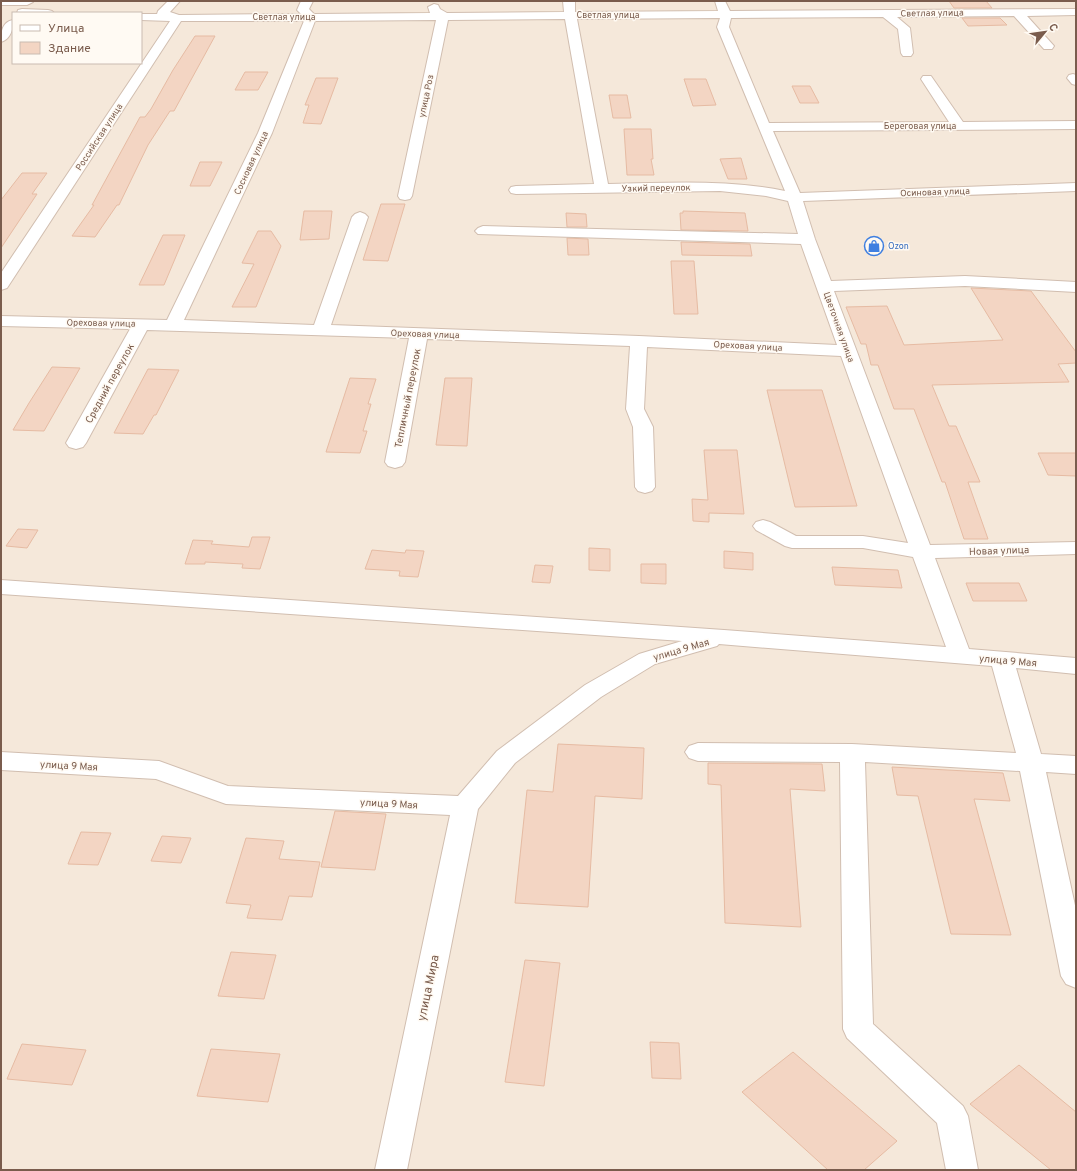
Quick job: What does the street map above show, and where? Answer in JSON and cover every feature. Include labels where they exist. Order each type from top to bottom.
[{"type":"street","points":[[174,1],[162,13],[178,18]]},
{"type":"street","points":[[307,1],[303,10],[311,17]]},
{"type":"street","points":[[436,1],[434,11],[443,15]]},
{"type":"street","points":[[569,1],[570,14],[602,190]]},
{"type":"street","points":[[926,1],[934,13]]},
{"type":"street","points":[[1,2],[44,12]]},
{"type":"street","name":"Светлая улица","points":[[142,16],[178,18],[570,14],[723,8],[887,14],[1076,12]]},
{"type":"street","name":"Цветочная улица","points":[[723,8],[723,27],[795,198],[807,239],[960,655]]},
{"type":"street","points":[[1018,13],[1048,46]]},
{"type":"street","points":[[887,14],[904,28],[907,53]]},
{"type":"street","name":"улица Роз","points":[[405,196],[443,15]]},
{"type":"street","name":"Сосновая улица","points":[[173,325],[265,133],[311,17]]},
{"type":"street","name":"Российская улица","points":[[1,285],[178,18]]},
{"type":"street","points":[[1,38],[12,24]]},
{"type":"street","points":[[927,79],[959,126]]},
{"type":"street","name":"Береговая улица","points":[[764,127],[1076,126]]},
{"type":"street","name":"Узкий переулок","points":[[516,190],[602,190],[720,187],[766,192],[795,198]]},
{"type":"street","name":"Осиновая улица","points":[[795,198],[813,196],[1076,187]]},
{"type":"street","points":[[322,330],[360,218]]},
{"type":"street","points":[[482,231],[807,239]]},
{"type":"street","points":[[824,286],[965,281],[1076,287]]},
{"type":"street","name":"Ореховая улица","points":[[1,321],[173,325],[639,341],[848,351]]},
{"type":"street","name":"Средний переулок","points":[[76,443],[141,324]]},
{"type":"street","name":"Тепличный переулок","points":[[395,462],[419,334]]},
{"type":"street","points":[[639,341],[635,410],[644,427],[645,487]]},
{"type":"street","name":"Новая улица","points":[[763,526],[792,542],[863,542],[923,552],[1076,548]]},
{"type":"street","name":"улица 9 Мая","points":[[1,587],[724,637],[960,655],[1076,666]]},
{"type":"street","name":"улица 9 Мая","points":[[1,761],[159,770],[226,795],[465,806],[506,756],[593,691],[647,659],[724,637]]},
{"type":"street","points":[[1002,659],[1031,763],[1076,976]]},
{"type":"street","points":[[698,752],[852,754],[1076,765]]},
{"type":"street","points":[[852,754],[858,1029],[952,1116],[962,1170]]},
{"type":"street","name":"улица Мира","points":[[390,1170],[465,806]]},
{"type":"shaded area","points":[[1,1],[1076,1],[1076,1170],[1,1170]]},
{"type":"building","points":[[949,1],[986,1],[992,8],[954,8]]},
{"type":"building","points":[[962,18],[1000,18],[1007,25],[968,26]]},
{"type":"building","points":[[195,36],[215,36],[174,111],[170,111],[148,145],[119,205],[117,205],[95,237],[72,236],[94,205],[92,205],[140,117],[145,117],[151,109],[173,70]]},
{"type":"building","points":[[245,72],[268,72],[258,90],[235,90]]},
{"type":"building","points":[[316,78],[338,78],[321,124],[303,123],[309,105],[305,105]]},
{"type":"building","points":[[684,79],[706,79],[716,105],[693,106]]},
{"type":"building","points":[[792,86],[810,86],[819,103],[800,103]]},
{"type":"building","points":[[609,95],[627,95],[631,118],[613,118]]},
{"type":"building","points":[[624,129],[651,129],[653,159],[651,159],[654,175],[627,175]]},
{"type":"building","points":[[741,158],[747,179],[728,179],[720,159]]},
{"type":"building","points":[[200,162],[222,162],[210,186],[190,186]]},
{"type":"building","points":[[22,173],[47,173],[32,194],[37,194],[1,248],[1,200]]},
{"type":"building","points":[[381,204],[405,204],[388,261],[363,260]]},
{"type":"building","points":[[304,211],[332,211],[329,239],[300,240]]},
{"type":"building","points":[[683,211],[745,213],[748,231],[681,230],[680,213],[683,213]]},
{"type":"building","points":[[566,213],[586,214],[587,227],[567,227]]},
{"type":"building","points":[[258,231],[271,231],[281,246],[256,307],[232,307],[254,264],[242,263]]},
{"type":"building","points":[[163,235],[185,235],[164,285],[139,285]]},
{"type":"building","points":[[567,238],[588,239],[589,255],[568,255]]},
{"type":"building","points":[[681,242],[750,244],[752,256],[682,255]]},
{"type":"building","points":[[671,261],[694,261],[698,314],[674,314]]},
{"type":"building","points":[[971,288],[1031,291],[1076,352],[1076,363],[1058,364],[1069,382],[932,385],[949,426],[956,426],[980,482],[968,482],[988,539],[964,539],[945,482],[942,482],[914,409],[894,409],[878,365],[871,365],[866,344],[861,344],[846,307],[887,306],[904,345],[1003,340]]},
{"type":"building","points":[[52,367],[80,368],[44,431],[13,430],[29,403]]},
{"type":"building","points":[[148,369],[179,370],[156,415],[154,415],[143,434],[114,433]]},
{"type":"building","points":[[350,378],[376,379],[368,404],[371,404],[363,431],[367,431],[360,453],[326,452]]},
{"type":"building","points":[[445,378],[472,378],[467,446],[436,445]]},
{"type":"building","points":[[767,390],[822,390],[857,506],[795,507]]},
{"type":"building","points":[[704,450],[737,450],[744,514],[709,513],[709,522],[693,521],[692,499],[708,500]]},
{"type":"building","points":[[1038,453],[1076,453],[1076,476],[1048,475]]},
{"type":"building","points":[[18,529],[38,530],[27,548],[6,546]]},
{"type":"building","points":[[252,537],[270,537],[260,569],[242,568],[243,564],[205,562],[205,564],[185,564],[193,540],[213,541],[211,544],[249,547]]},
{"type":"building","points":[[589,548],[610,549],[610,571],[589,570]]},
{"type":"building","points":[[372,550],[405,553],[406,550],[424,551],[418,577],[399,576],[400,571],[365,569]]},
{"type":"building","points":[[724,551],[753,553],[753,570],[724,568]]},
{"type":"building","points":[[641,564],[666,564],[666,584],[641,583]]},
{"type":"building","points":[[535,565],[553,566],[550,583],[532,582]]},
{"type":"building","points":[[832,567],[898,570],[902,588],[835,585]]},
{"type":"building","points":[[966,583],[1019,583],[1027,601],[973,601]]},
{"type":"building","points":[[558,744],[644,748],[642,799],[595,796],[588,907],[515,903],[527,790],[553,792]]},
{"type":"building","points":[[708,763],[822,764],[825,791],[790,789],[801,927],[725,923],[721,785],[708,784]]},
{"type":"building","points":[[892,767],[1003,773],[1010,801],[974,799],[1011,935],[951,934],[918,796],[897,795]]},
{"type":"building","points":[[335,811],[386,814],[375,870],[321,867]]},
{"type":"building","points":[[81,832],[111,833],[98,865],[68,864]]},
{"type":"building","points":[[162,836],[191,838],[181,863],[151,861]]},
{"type":"building","points":[[246,838],[284,841],[279,859],[320,862],[312,897],[289,896],[282,920],[247,918],[251,905],[226,903]]},
{"type":"building","points":[[231,952],[276,955],[264,999],[218,996]]},
{"type":"building","points":[[525,960],[560,963],[544,1086],[505,1082]]},
{"type":"building","points":[[650,1042],[679,1043],[681,1079],[652,1078]]},
{"type":"building","points":[[22,1044],[86,1050],[72,1085],[7,1079]]},
{"type":"building","points":[[211,1049],[280,1054],[268,1102],[197,1096]]},
{"type":"building","points":[[793,1052],[897,1141],[864,1170],[828,1170],[742,1092]]},
{"type":"building","points":[[1019,1065],[1076,1112],[1076,1170],[1051,1170],[970,1104]]},
{"type":"place","name":"Ozon","points":[[874,246]]}]
